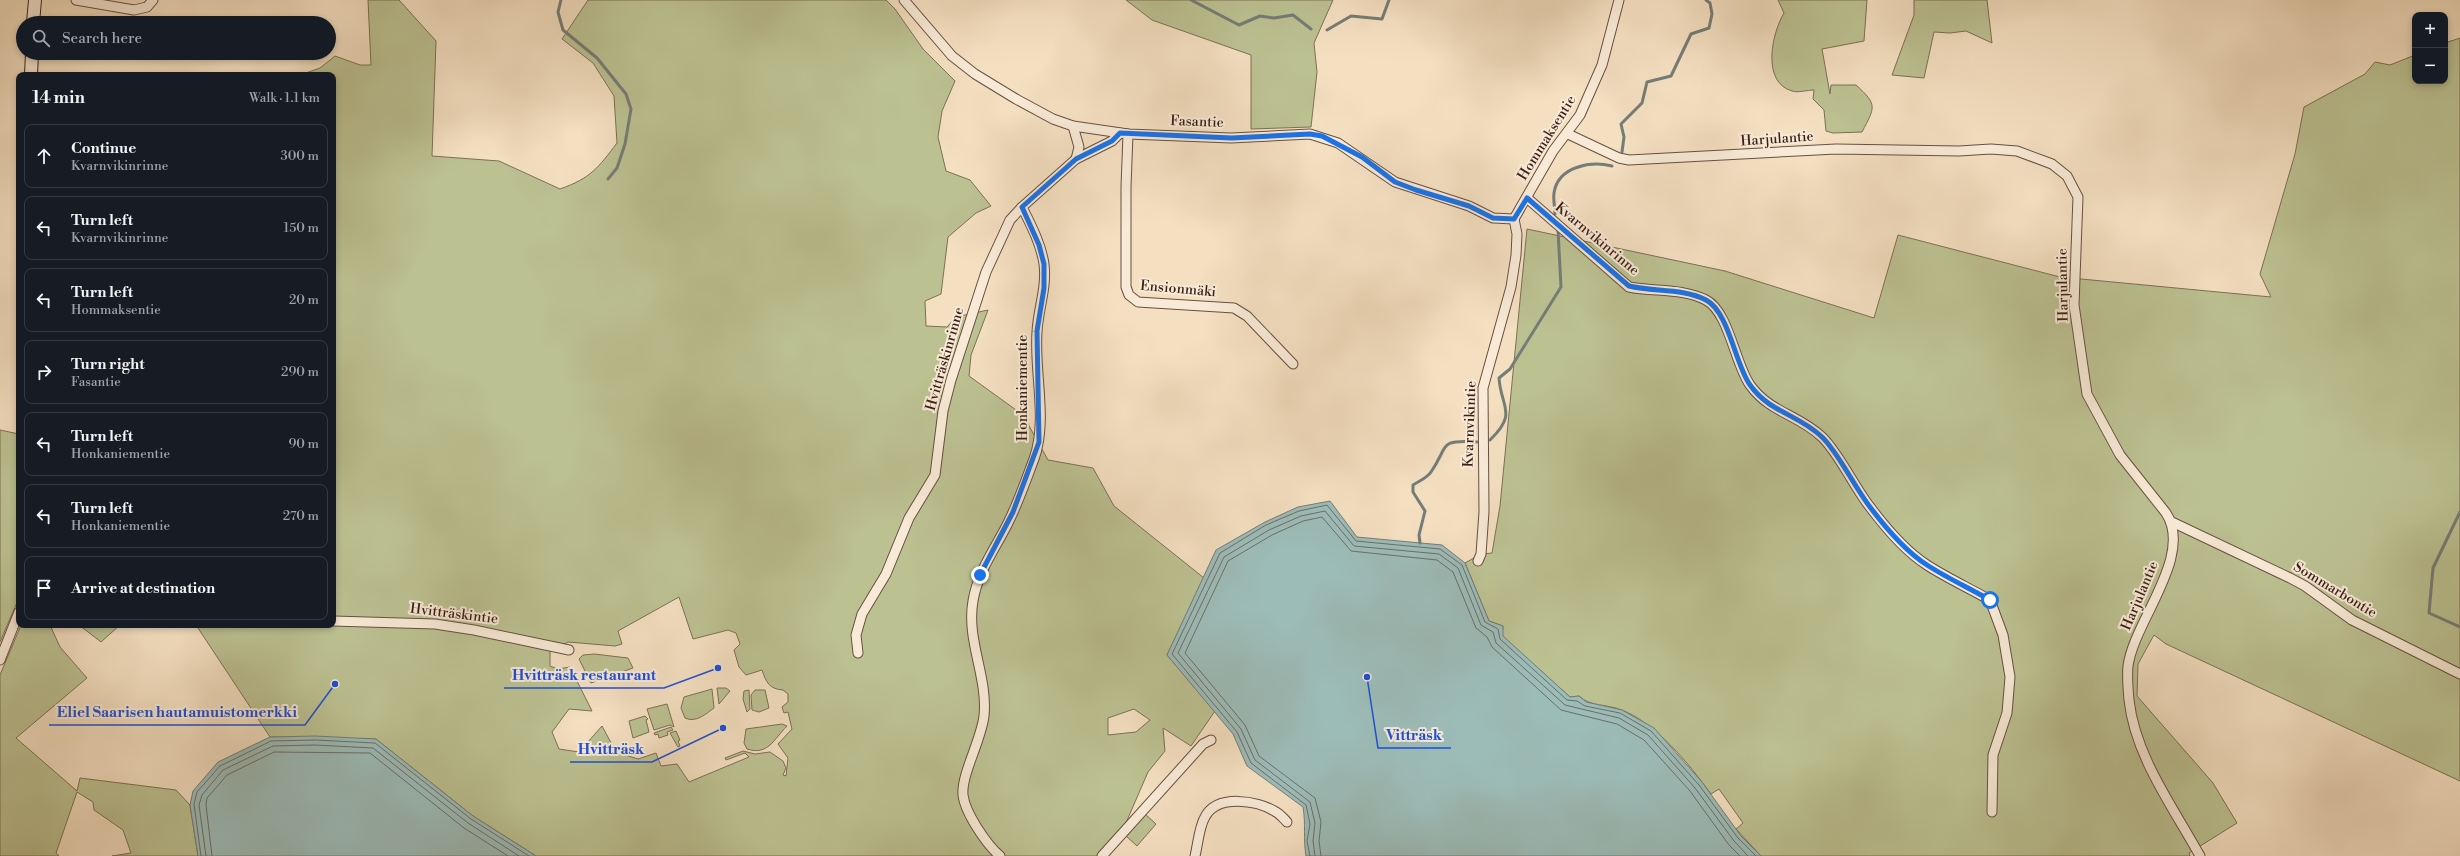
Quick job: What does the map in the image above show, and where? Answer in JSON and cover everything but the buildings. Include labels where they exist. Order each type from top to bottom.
[{"type":"street","points":[[33,16],[34,0]]},
{"type":"street","points":[[76,0],[134,10],[147,7],[153,0]]},
{"type":"street","name":"Fasantie","points":[[904,0],[952,56],[975,74],[1022,103],[1073,126],[1124,133],[1232,138],[1310,134],[1322,136],[1362,157],[1395,182],[1469,206],[1493,218],[1514,219]]},
{"type":"street","name":"Hommaksentie","points":[[1514,219],[1553,150],[1568,134],[1580,115],[1602,65],[1619,0]]},
{"type":"street","points":[[31,72],[32,60]]},
{"type":"street","points":[[1073,126],[1079,147],[1076,159]]},
{"type":"street","points":[[1022,207],[1076,159],[1112,141],[1124,133]]},
{"type":"street","name":"Ensionmäki","points":[[1124,133],[1126,187],[1126,287],[1129,295],[1138,302],[1191,304],[1240,310],[1293,364]]},
{"type":"street","name":"Harjulantie","points":[[1568,134],[1619,158],[1640,161],[1836,149],[1952,151],[1991,148],[2017,151],[2052,164],[2067,176],[2078,197],[2074,306],[2087,394],[2120,455],[2172,522],[2174,531],[2170,563],[2136,638],[2128,666],[2129,700],[2140,747],[2200,856]]},
{"type":"street","name":"Kvarnvikinrinne","points":[[1527,198],[1629,286],[1644,290],[1673,291],[1706,300],[1719,313],[1749,383],[1764,402],[1807,424],[1824,438],[1870,507],[1899,540],[1926,564],[1990,600],[2003,635],[2010,677],[2007,713],[1993,755],[1992,812]]},
{"type":"street","name":"Hvitträskinrinne","points":[[858,653],[856,635],[862,614],[886,574],[909,518],[935,475],[943,411],[951,380],[986,272],[1010,220],[1022,207]]},
{"type":"street","name":"Honkaniementie","points":[[1000,856],[983,836],[970,815],[963,796],[964,780],[980,738],[985,696],[974,648],[973,602],[980,575],[1013,512],[1039,442],[1037,331],[1044,288],[1044,264],[1039,245],[1022,207]]},
{"type":"street","name":"Kvarnvikintie","points":[[1478,561],[1481,554],[1484,512],[1483,388],[1511,287],[1516,255],[1517,234],[1514,219]]},
{"type":"street","name":"Sommarbontie","points":[[2172,522],[2300,583],[2352,620],[2460,674]]},
{"type":"street","points":[[0,660],[16,620]]},
{"type":"street","name":"Hvitträskintie","points":[[336,621],[435,624],[474,630],[569,650]]},
{"type":"street","points":[[1102,856],[1203,744],[1211,740]]},
{"type":"street","points":[[1195,856],[1204,818],[1217,805],[1239,801],[1265,807],[1276,812],[1287,822]]},
{"type":"green space","points":[[368,0],[399,0],[436,41],[432,156],[499,161],[560,189],[587,176],[599,166],[617,143],[614,96],[593,63],[562,39],[588,0],[886,0],[895,9],[923,49],[955,81],[942,111],[938,137],[946,171],[970,180],[991,206],[976,213],[948,237],[941,294],[925,301],[926,326],[947,327],[956,317],[988,310],[971,355],[969,376],[1023,415],[1048,460],[1093,468],[1114,506],[1204,578],[1167,655],[1215,711],[1191,746],[1163,728],[1165,751],[1148,772],[1125,825],[1097,856],[536,856],[473,816],[376,739],[270,737],[198,628],[336,628],[336,72],[309,72],[320,68],[330,60],[336,60],[336,56],[360,65],[371,65]],"holes":[[[679,597],[693,639],[728,630],[736,633],[740,644],[734,650],[739,667],[746,675],[762,670],[765,678],[771,686],[783,690],[788,694],[788,702],[782,707],[784,713],[788,712],[792,729],[778,744],[788,758],[786,776],[783,775],[786,768],[783,761],[770,752],[755,754],[743,751],[725,758],[726,760],[745,753],[749,757],[689,782],[677,764],[661,766],[656,753],[638,759],[616,752],[602,726],[579,752],[559,749],[552,732],[569,709],[592,711],[570,667],[558,669],[550,666],[550,652],[568,642],[615,646],[622,644],[618,631]],[[1134,709],[1150,720],[1136,732],[1108,735],[1108,718]]]},
{"type":"green space","points":[[1126,0],[1333,0],[1314,43],[1317,72],[1311,127],[1251,129],[1251,55],[1152,20]]},
{"type":"green space","points":[[1778,0],[1867,0],[1864,41],[1822,49],[1830,94],[1831,85],[1856,85],[1871,102],[1872,111],[1862,132],[1833,133],[1826,131],[1824,110],[1813,99],[1814,90],[1794,92],[1782,86],[1776,78],[1773,68],[1773,44],[1784,13]]},
{"type":"green space","points":[[1914,0],[1987,0],[1992,43],[1966,31],[1950,33],[1934,32],[1924,78],[1892,75],[1914,15]]},
{"type":"green space","points":[[2460,38],[2460,781],[2166,644],[2154,635],[2138,664],[2137,696],[2213,783],[2237,823],[2189,853],[2190,856],[1761,856],[1736,829],[1743,823],[1719,789],[1711,794],[1693,770],[1660,735],[1635,716],[1622,710],[1594,704],[1579,696],[1570,697],[1502,636],[1503,626],[1489,621],[1465,563],[1481,554],[1492,553],[1500,506],[1527,229],[1725,271],[1874,318],[1898,235],[2060,277],[2271,297],[2260,274],[2295,154],[2304,107],[2365,74],[2375,62],[2390,65],[2412,56],[2412,84],[2448,84],[2448,42]]},
{"type":"green space","points":[[0,430],[16,433],[16,605],[0,642]]},
{"type":"green space","points":[[20,628],[51,628],[60,647],[87,678],[16,738],[77,791],[80,778],[176,790],[190,805],[198,856],[112,856],[131,853],[123,830],[94,810],[93,802],[77,792],[56,853],[59,856],[0,856],[0,675]]},
{"type":"green space","points":[[83,628],[117,628],[101,642]]},
{"type":"green space","points":[[594,654],[628,658],[633,668],[591,683],[579,659],[583,655]]},
{"type":"green space","points":[[717,688],[726,688],[730,691],[719,704]]},
{"type":"green space","points":[[712,689],[714,708],[697,719],[685,718],[681,708],[684,697]]},
{"type":"green space","points":[[749,690],[750,709],[747,712],[743,699],[744,691]]},
{"type":"green space","points":[[755,690],[765,690],[769,708],[759,712],[752,710],[751,695]]},
{"type":"green space","points":[[667,704],[674,727],[670,725],[654,730],[647,709]]},
{"type":"green space","points":[[645,716],[648,719],[646,720],[649,732],[633,738],[629,721]]},
{"type":"green space","points":[[782,724],[787,726],[770,745],[760,750],[754,751],[747,749],[744,743],[746,729]]},
{"type":"green space","points":[[671,727],[673,730],[667,732],[668,735],[659,738],[658,734],[655,735],[654,733]]},
{"type":"green space","points":[[676,731],[680,740],[678,741],[680,746],[678,747],[670,733]]},
{"type":"green space","points":[[1145,814],[1156,824],[1137,846],[1126,836]]},
{"type":"water","points":[[1330,501],[1357,537],[1442,545],[1465,563],[1489,621],[1503,626],[1503,636],[1570,697],[1579,696],[1586,702],[1622,710],[1654,728],[1702,782],[1741,836],[1761,856],[1306,856],[1303,807],[1247,766],[1233,734],[1167,655],[1216,550],[1265,522],[1298,507]]},
{"type":"water","points":[[315,736],[376,739],[473,816],[536,856],[198,856],[190,805],[193,791],[218,762],[270,737]]},
{"type":"waterway","points":[[561,0],[558,12],[563,30],[597,58],[626,94],[631,109],[625,144],[617,168],[608,179]]},
{"type":"waterway","points":[[1191,0],[1239,25],[1260,16],[1274,18],[1293,15],[1311,29]]},
{"type":"waterway","points":[[1327,30],[1351,16],[1382,19],[1389,0]]},
{"type":"waterway","points":[[1622,152],[1624,137],[1621,124],[1642,103],[1647,82],[1671,76],[1691,34],[1709,28],[1712,14],[1710,3],[1706,0]]},
{"type":"waterway","points":[[1555,214],[1554,193],[1557,184],[1569,171],[1585,165],[1595,164],[1612,166]]},
{"type":"waterway","points":[[1490,440],[1499,431],[1506,416],[1499,378],[1510,369],[1561,287],[1558,230]]},
{"type":"waterway","points":[[1420,543],[1419,535],[1425,511],[1413,492],[1413,485],[1429,474],[1437,463],[1443,450],[1450,443],[1465,441],[1477,442]]},
{"type":"waterway","points":[[2460,512],[2433,568],[2429,613],[2460,627]]},
{"type":"place","name":"Hvitträsk restaurant","points":[[718,668]]},
{"type":"place","name":"Vitträsk","points":[[1367,677]]},
{"type":"place","name":"Eliel Saarisen hautamuistomerkki","points":[[335,684]]},
{"type":"place","name":"Hvitträsk","points":[[723,728]]},
{"type":"route","points":[[980,575],[988,557],[1002,535],[1013,512],[1039,442],[1040,415],[1036,377],[1036,353],[1037,331],[1044,288],[1044,264],[1039,245],[1022,207],[1050,180],[1076,159],[1112,141],[1120,133],[1232,138],[1310,134],[1322,136],[1338,143],[1362,157],[1395,182],[1469,206],[1493,218],[1504,220],[1514,219],[1527,198],[1629,286],[1644,290],[1673,291],[1706,300],[1719,313],[1749,383],[1764,402],[1807,424],[1824,438],[1870,507],[1899,540],[1926,564],[1990,600]]}]
